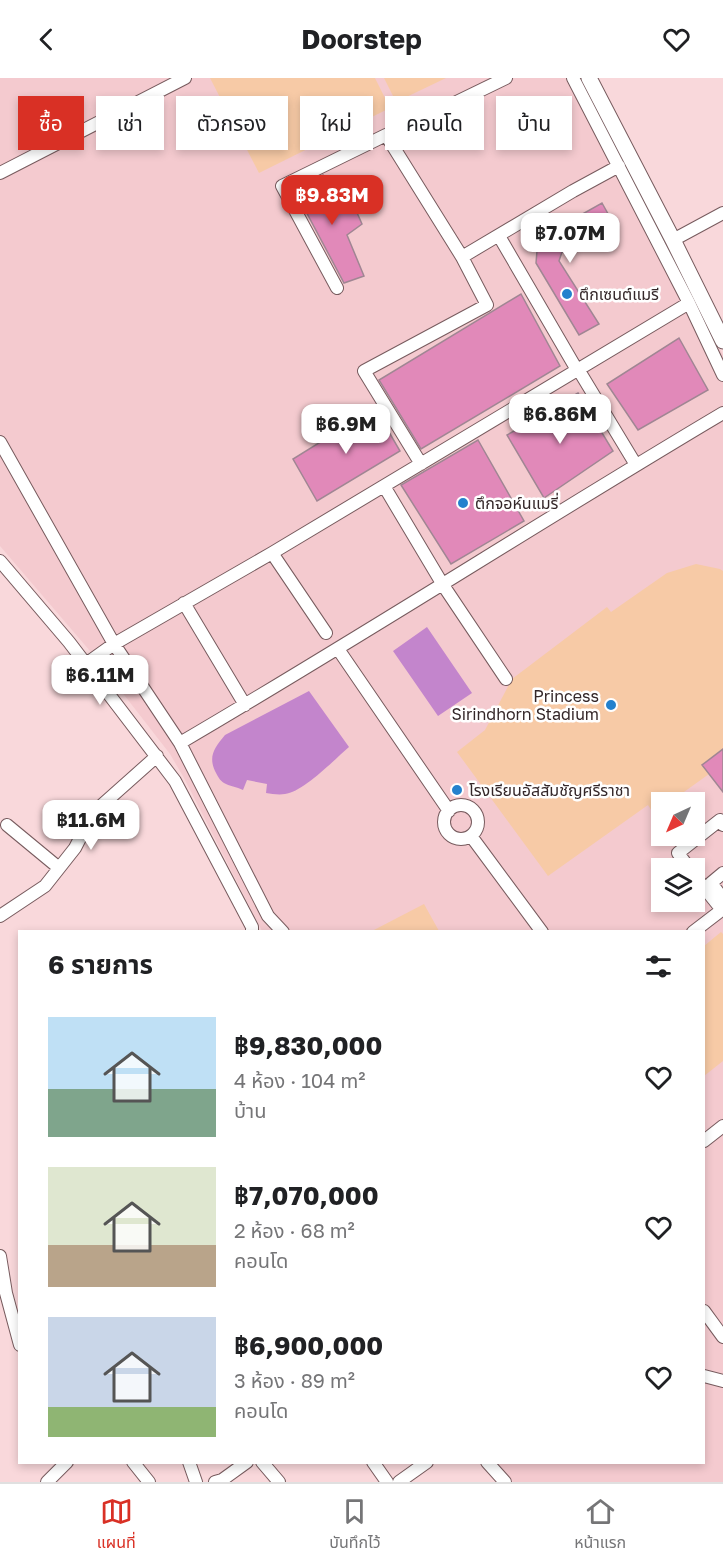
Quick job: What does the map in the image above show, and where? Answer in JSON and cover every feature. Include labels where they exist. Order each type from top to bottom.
[{"type":"main road","points":[[589,78],[723,341]]},
{"type":"street","points":[[0,172],[185,78]]},
{"type":"street","points":[[469,96],[506,78]]},
{"type":"street","points":[[573,78],[689,303],[723,375]]},
{"type":"street","points":[[337,288],[282,186],[385,135]]},
{"type":"street","points":[[395,150],[462,258],[487,305],[364,371],[421,464]]},
{"type":"street","points":[[462,258],[619,166]]},
{"type":"street","points":[[673,240],[723,213]]},
{"type":"street","points":[[499,236],[636,465]]},
{"type":"street","points":[[87,664],[114,644],[272,553],[689,303]]},
{"type":"street","points":[[180,743],[723,414]]},
{"type":"street","points":[[0,441],[114,644],[180,743],[268,916],[281,930]]},
{"type":"street","points":[[384,486],[442,585],[506,679]]},
{"type":"street","points":[[272,553],[326,633]]},
{"type":"street","points":[[0,561],[87,664],[175,781],[252,930]]},
{"type":"street","points":[[184,603],[245,705]]},
{"type":"street","points":[[338,649],[449,811]]},
{"type":"street","points":[[0,915],[45,886],[75,849],[93,813],[157,756]]},
{"type":"street","points":[[458,805],[464,805],[474,811],[477,816],[477,827],[471,836],[461,839],[447,831],[445,821],[449,811],[458,805]]},
{"type":"street","points":[[681,858],[678,854],[720,820],[723,825]]},
{"type":"street","points":[[7,825],[59,868]]},
{"type":"street","points":[[471,836],[541,930]]},
{"type":"street","points":[[722,906],[711,883],[723,873]]},
{"type":"street","points":[[705,887],[722,906]]},
{"type":"street","points":[[695,930],[722,906]]},
{"type":"street","points":[[705,1140],[723,1126]]},
{"type":"street","points":[[1,1262],[6,1293],[18,1338]]},
{"type":"street","points":[[705,1312],[723,1337]]},
{"type":"street","points":[[705,1376],[723,1381]]},
{"type":"street","points":[[47,1482],[65,1464]]},
{"type":"street","points":[[135,1464],[149,1482]]},
{"type":"street","points":[[190,1464],[196,1482]]},
{"type":"street","points":[[220,1481],[244,1464]]},
{"type":"street","points":[[264,1464],[279,1482]]},
{"type":"street","points":[[374,1464],[387,1482]]},
{"type":"street","points":[[400,1482],[424,1464]]},
{"type":"street","points":[[489,1464],[505,1482]]},
{"type":"shaded area","name":"โรงเรียนอัสสัมชัญศรีราชา","points":[[0,78],[580,78],[723,355],[723,1482],[513,1482],[494,1464],[705,1464],[705,930],[261,930],[170,754],[90,651],[0,546]]},
{"type":"shaded area","points":[[210,78],[375,78],[385,98],[385,110],[373,116],[373,96],[300,96],[300,150],[305,150],[259,173],[247,150],[288,150],[288,96],[219,96]]},
{"type":"shaded area","points":[[384,78],[446,78],[408,96],[393,96]]},
{"type":"shaded area","name":"Princess Sirindhorn Stadium","points":[[696,564],[723,571],[723,749],[702,765],[709,774],[684,792],[651,792],[651,810],[648,805],[548,876],[457,752],[485,730],[512,679],[607,607],[611,612],[667,573]]},
{"type":"shaded area","points":[[427,627],[472,693],[438,716],[393,651]]},
{"type":"shaded area","points":[[309,691],[349,747],[309,782],[285,794],[266,793],[267,784],[247,780],[243,790],[221,781],[213,766],[212,756],[225,735]]},
{"type":"shaded area","points":[[424,904],[438,930],[374,930]]},
{"type":"shaded area","points":[[721,932],[723,934],[723,1061],[705,1075],[705,945]]},
{"type":"building","points":[[323,175],[338,211],[354,206],[362,224],[347,235],[364,276],[344,283],[294,189]]},
{"type":"building","name":"ตึกเซนต์แมรี","points":[[602,203],[612,221],[562,252],[559,261],[599,324],[579,335],[536,263],[538,239]]},
{"type":"building","points":[[521,294],[560,366],[421,449],[379,380]]},
{"type":"building","points":[[679,338],[708,390],[638,430],[607,384]]},
{"type":"building","points":[[578,393],[613,451],[544,498],[507,435]]},
{"type":"building","points":[[375,408],[400,451],[317,501],[293,459]]},
{"type":"building","name":"ตึกจอห์นแมรี่","points":[[478,440],[524,521],[451,564],[401,485]]},
{"type":"building","points":[[723,749],[723,792],[702,765]]},
{"type":"place","name":"ตึกเซนต์แมรี","points":[[567,294]]},
{"type":"place","name":"ตึกจอห์นแมรี่","points":[[463,503]]},
{"type":"place","name":"Princess Sirindhorn Stadium","points":[[611,705]]},
{"type":"place","name":"โรงเรียนอัสสัมชัญศรีราชา","points":[[457,790]]}]
